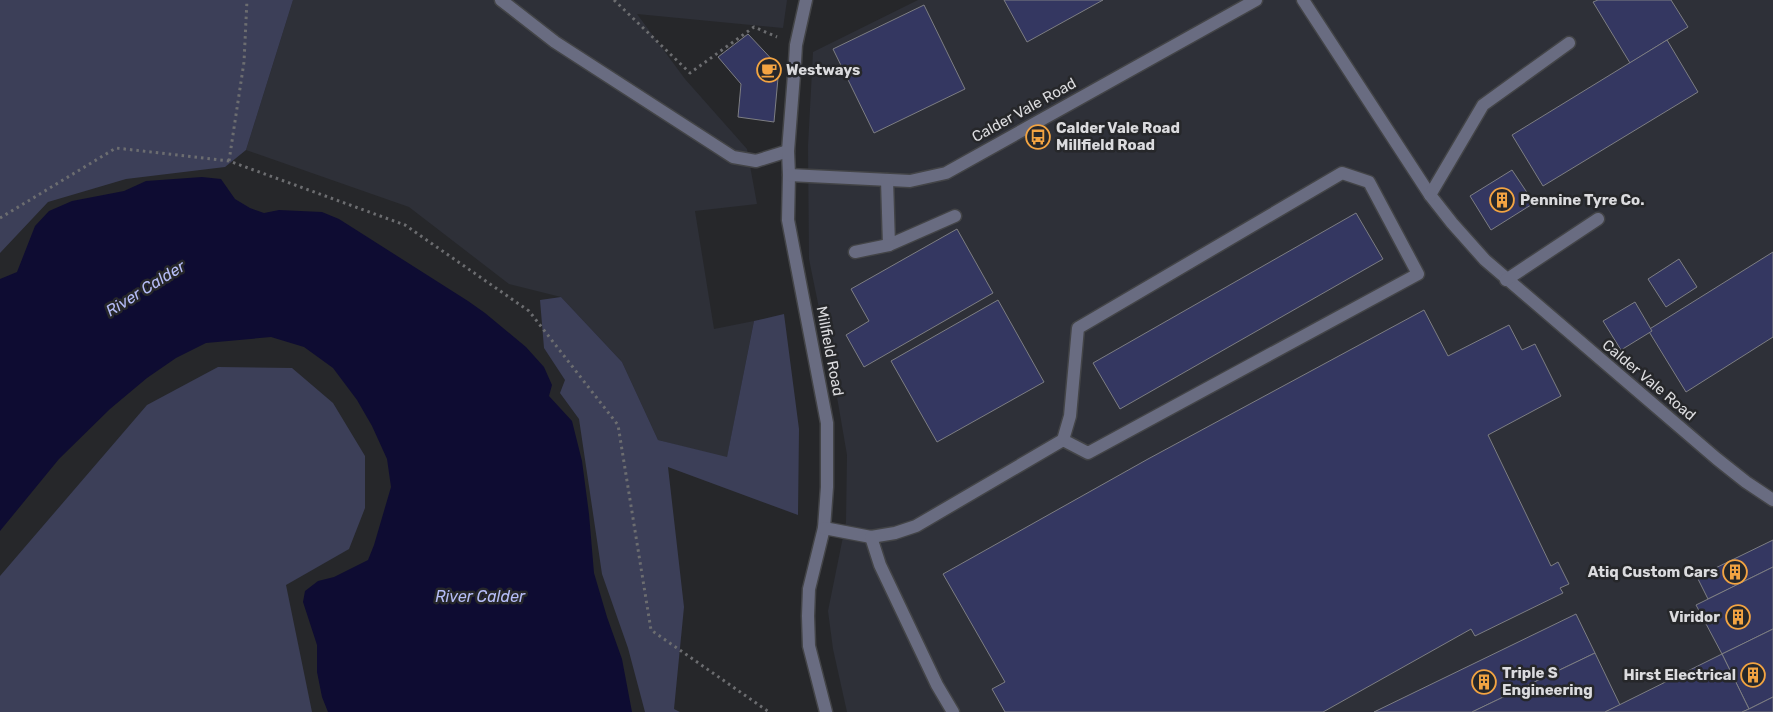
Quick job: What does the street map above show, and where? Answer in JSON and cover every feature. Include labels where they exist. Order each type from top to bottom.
[{"type":"street","points":[[501,0],[556,42],[733,157],[756,161],[788,151]]},
{"type":"street","name":"Millfield Road","points":[[806,0],[796,45],[788,151],[790,175],[788,220],[827,423],[827,487],[824,528],[809,589],[808,616],[809,646],[825,710]]},
{"type":"street","name":"Calder Vale Road","points":[[790,175],[910,181],[946,172],[1256,0]]},
{"type":"street","name":"Calder Vale Road","points":[[1303,0],[1430,195],[1468,242],[1506,280],[1717,459],[1773,500]]},
{"type":"street","points":[[1430,195],[1483,104],[1570,44]]},
{"type":"street","points":[[824,528],[871,537],[895,533],[916,526],[1063,440],[1070,416],[1078,328],[1342,174],[1370,182],[1418,274],[1088,453],[1063,440]]},
{"type":"street","points":[[887,180],[889,245]]},
{"type":"street","points":[[855,252],[889,245],[955,216]]},
{"type":"street","points":[[1506,280],[1598,219]]},
{"type":"street","points":[[871,537],[880,565],[937,685],[953,712]]},
{"type":"path","points":[[229,160],[244,62],[247,0]]},
{"type":"path","points":[[614,0],[690,73],[754,27],[796,45]]},
{"type":"path","points":[[0,218],[116,148],[229,160],[405,225],[529,311],[618,425],[651,630],[770,712]]},
{"type":"shaded area","points":[[0,0],[293,0],[246,150],[225,167],[126,179],[48,202],[0,253]]},
{"type":"shaded area","points":[[293,0],[787,0],[783,28],[637,14],[685,79],[747,149],[757,204],[695,211],[714,329],[754,321],[727,458],[658,440],[622,362],[561,297],[509,284],[409,207],[246,150]]},
{"type":"shaded area","points":[[918,0],[1773,0],[1773,712],[847,712],[833,649],[828,611],[846,522],[847,455],[809,259],[808,146],[813,52]]},
{"type":"shaded area","points":[[561,297],[622,362],[658,440],[727,457],[754,321],[784,314],[799,429],[798,515],[668,467],[684,607],[674,709],[680,712],[645,712],[628,648],[602,574],[579,419],[560,393],[565,380],[544,348],[540,300]]},
{"type":"shaded area","points":[[218,367],[292,368],[333,403],[365,456],[365,508],[349,549],[286,585],[312,712],[0,712],[0,576],[147,405]]},
{"type":"water","name":"River Calder","points":[[202,177],[221,179],[235,199],[250,208],[264,213],[279,210],[322,212],[339,219],[485,313],[526,347],[544,367],[552,385],[549,396],[572,421],[582,461],[594,573],[622,659],[632,712],[328,712],[322,697],[317,672],[317,645],[303,602],[305,591],[318,581],[334,577],[368,560],[391,487],[387,459],[372,426],[357,400],[333,368],[304,347],[271,337],[206,343],[176,358],[147,378],[110,409],[59,459],[0,531],[0,279],[17,272],[35,226],[49,211],[72,201],[124,191],[146,181]]},
{"type":"building","points":[[1004,0],[1103,0],[1027,42]]},
{"type":"building","points":[[1598,0],[1671,0],[1688,27],[1630,63],[1593,2]]},
{"type":"building","points":[[924,5],[965,89],[874,133],[833,49]]},
{"type":"building","points":[[748,34],[779,67],[774,122],[738,117],[741,84],[718,57]]},
{"type":"building","points":[[1667,40],[1698,92],[1543,186],[1512,135]]},
{"type":"building","name":"Pennine Tyre Co.","points":[[1512,170],[1534,203],[1491,230],[1470,196]]},
{"type":"building","points":[[1356,213],[1383,259],[1120,409],[1093,363]]},
{"type":"building","points":[[957,229],[993,293],[864,367],[846,335],[869,321],[851,289]]},
{"type":"building","points":[[1773,252],[1773,337],[1686,392],[1648,330]]},
{"type":"building","points":[[1679,259],[1697,287],[1666,307],[1648,279]]},
{"type":"building","points":[[998,300],[1044,382],[937,442],[891,361]]},
{"type":"building","points":[[1635,302],[1652,331],[1621,350],[1603,321]]},
{"type":"building","points":[[1424,310],[1448,356],[1509,325],[1522,350],[1535,344],[1561,396],[1488,435],[1551,566],[1558,562],[1569,584],[1560,588],[1563,593],[1475,636],[1471,629],[1323,712],[1005,712],[992,689],[1005,682],[943,574],[1148,459]]},
{"type":"building","name":"Atiq Custom Cars","points":[[1773,540],[1773,567],[1708,599],[1697,577]]},
{"type":"building","name":"Viridor","points":[[1773,567],[1773,629],[1722,654],[1696,605]]},
{"type":"building","name":"Triple S Engineering","points":[[1576,614],[1595,653],[1472,712],[1374,712]]},
{"type":"building","name":"Hirst Electrical","points":[[1773,629],[1773,697],[1749,709],[1722,654]]},
{"type":"building","name":"Triple S Engineering","points":[[1595,653],[1620,705],[1605,712],[1472,712]]},
{"type":"building","points":[[1722,654],[1749,709],[1742,712],[1605,712]]},
{"type":"building","points":[[1773,697],[1773,712],[1742,712],[1749,709]]},
{"type":"place","name":"Westways","points":[[769,70]]},
{"type":"place","name":"Calder Vale Road Millfield Road","points":[[1038,137]]},
{"type":"place","name":"Pennine Tyre Co.","points":[[1502,200]]},
{"type":"place","name":"Atiq Custom Cars","points":[[1735,572]]},
{"type":"place","name":"Viridor","points":[[1738,617]]},
{"type":"place","name":"Hirst Electrical","points":[[1753,675]]},
{"type":"place","name":"Triple S Engineering","points":[[1484,682]]}]
